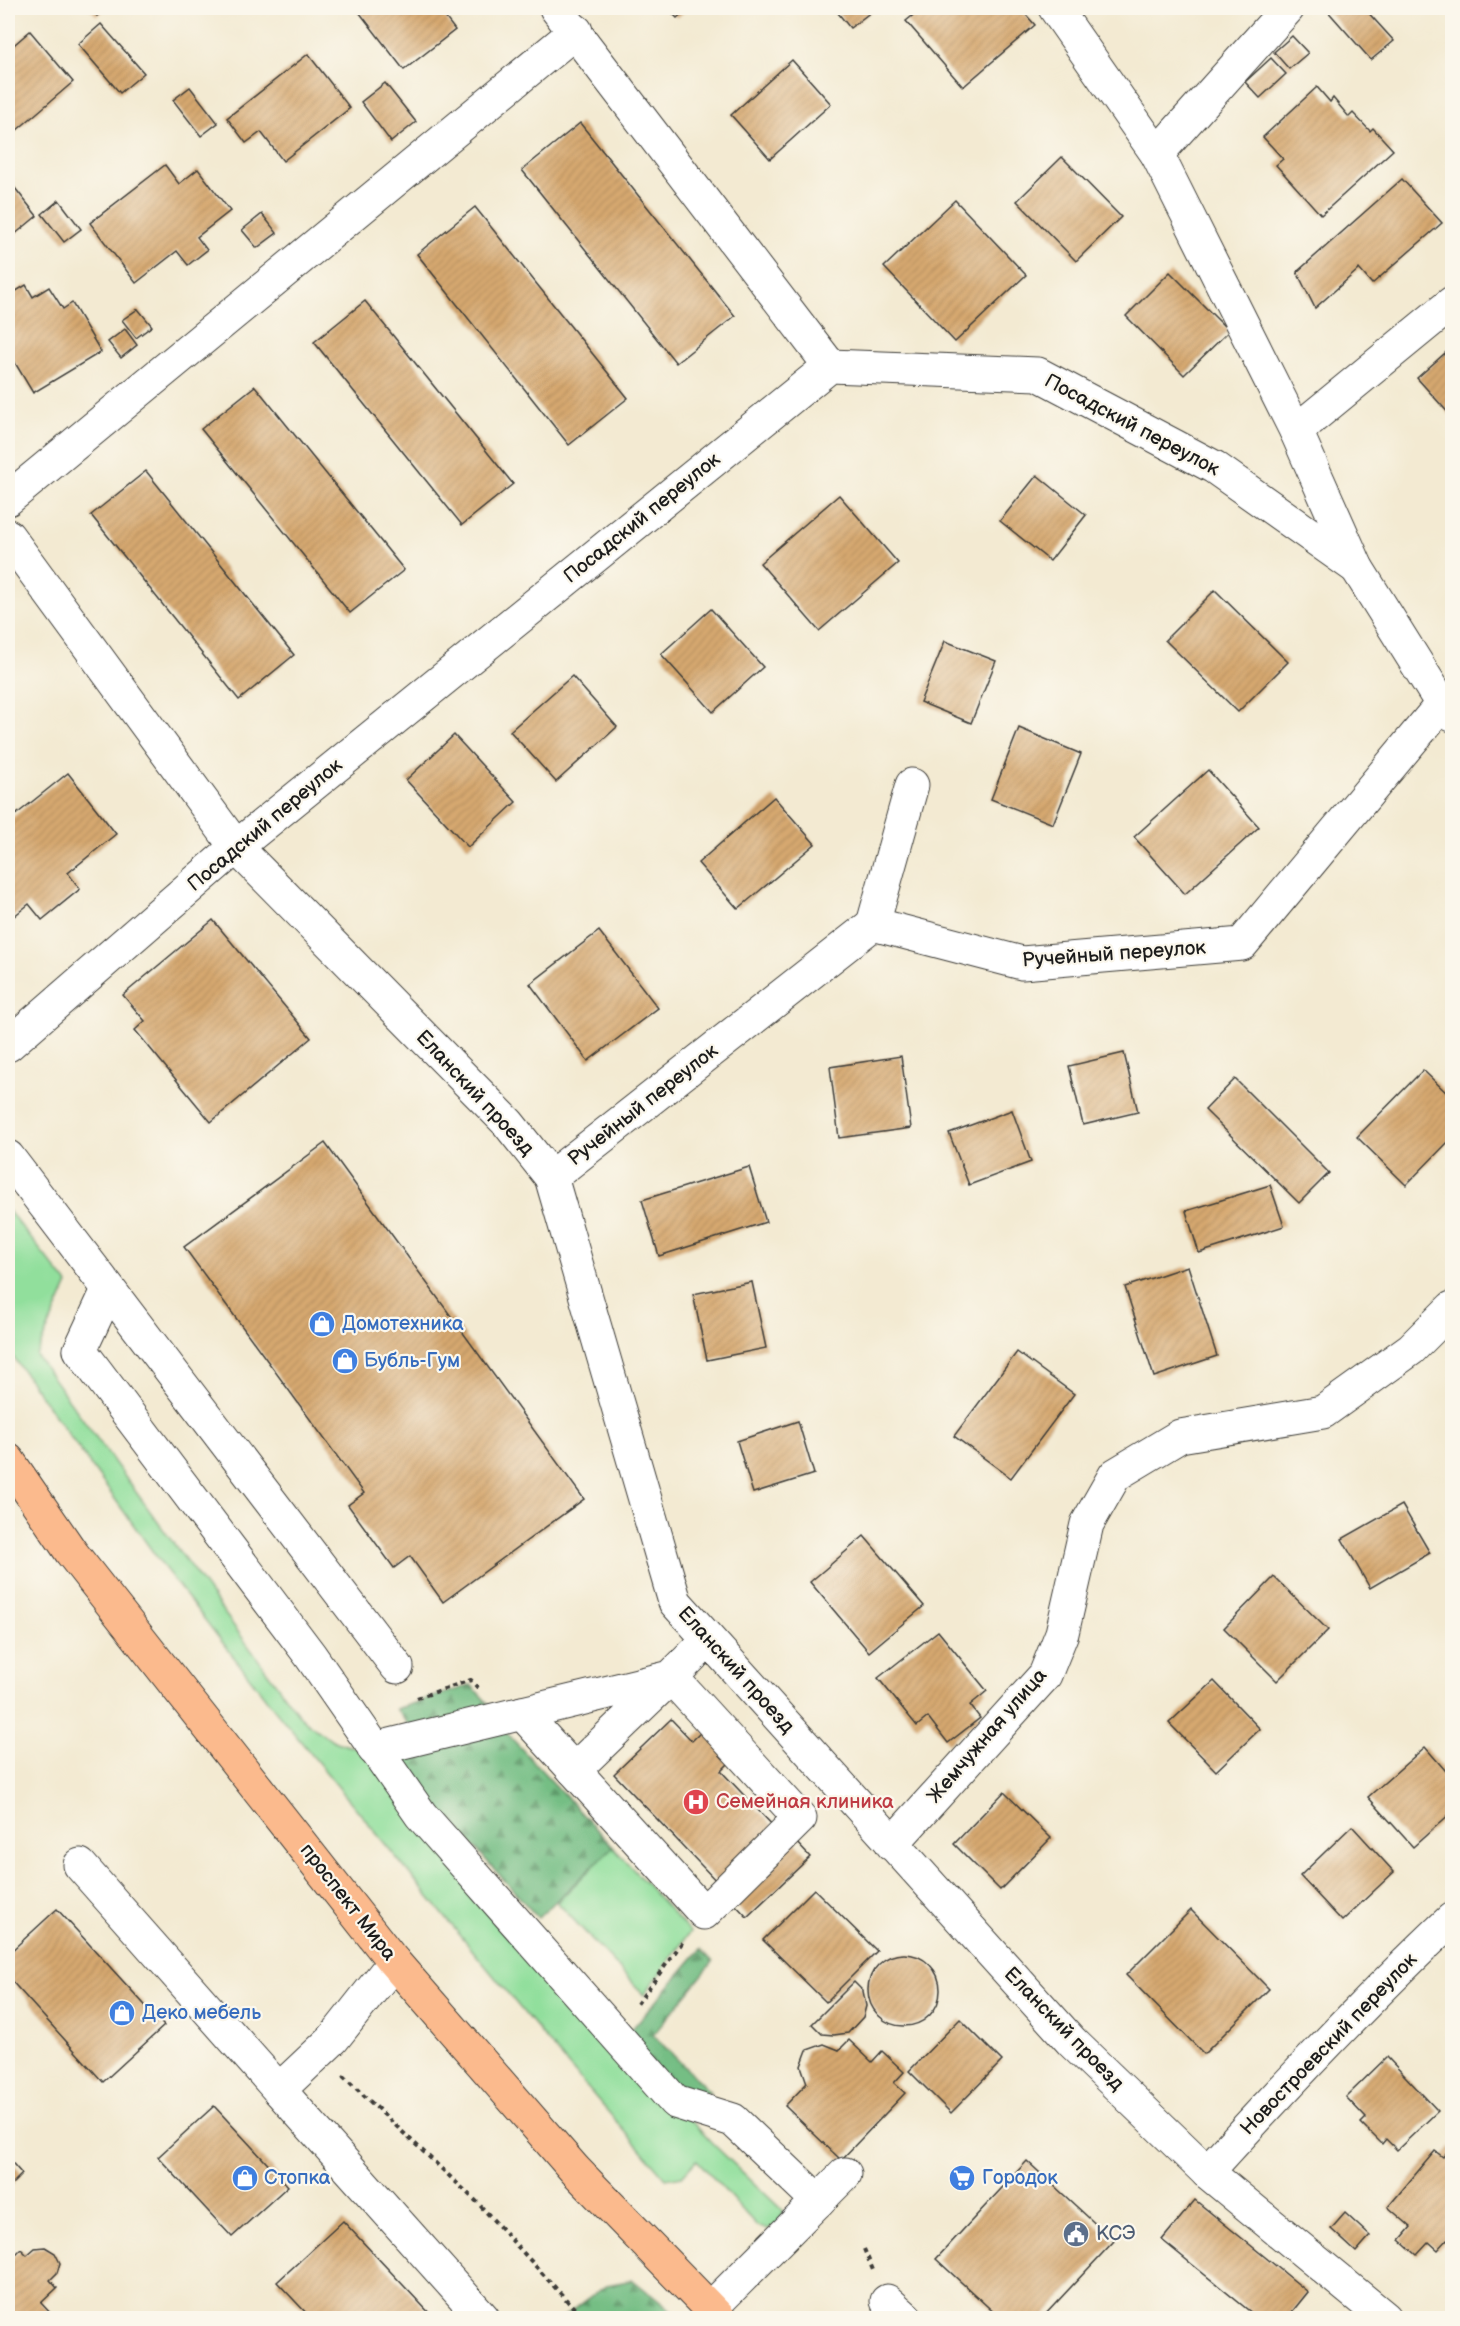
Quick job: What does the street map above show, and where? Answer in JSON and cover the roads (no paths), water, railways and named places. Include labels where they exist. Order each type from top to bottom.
[{"type":"main road","name":"проспект Мира","points":[[8,1460],[71,1552],[394,1962],[575,2170],[714,2314]]},
{"type":"street","name":"Посадский переулок","points":[[1055,8],[1157,154],[1296,431],[1357,568],[1447,709]]},
{"type":"street","points":[[1157,154],[1288,8]]},
{"type":"street","points":[[8,500],[566,19],[830,366]]},
{"type":"street","points":[[1296,431],[1452,303]]},
{"type":"street","name":"Посадский переулок","points":[[8,1045],[236,847],[830,366],[1038,374],[1214,467],[1357,568]]},
{"type":"street","name":"Еланский проезд","points":[[8,536],[236,847],[508,1123],[551,1177],[675,1602],[1072,2042],[1207,2172],[1384,2319]]},
{"type":"street","name":"Ручейный переулок","points":[[551,1177],[873,924],[1022,963],[1242,944],[1447,709]]},
{"type":"street","points":[[873,924],[912,785]]},
{"type":"street","points":[[8,1157],[396,1667]]},
{"type":"street","points":[[108,1290],[80,1350],[310,1655],[422,1815],[675,2102],[733,2120],[818,2201]]},
{"type":"street","name":"Жемчужная улица","points":[[892,1844],[1045,1675],[1062,1633],[1087,1524],[1115,1475],[1180,1436],[1323,1412],[1412,1348],[1452,1308]]},
{"type":"street","points":[[574,1770],[708,1640]]},
{"type":"street","points":[[374,1749],[671,1677]]},
{"type":"street","points":[[522,1713],[704,1913],[800,1818],[671,1677]]},
{"type":"street","points":[[80,1865],[483,2319]]},
{"type":"street","name":"Новостроевский переулок","points":[[1207,2172],[1325,2044],[1452,1918]]},
{"type":"street","points":[[279,2090],[333,2039],[394,1962]]},
{"type":"street","points":[[714,2314],[844,2174]]},
{"type":"place","name":"Домотехника","points":[[322,1324]]},
{"type":"place","name":"Бубль-Гум","points":[[345,1361]]},
{"type":"place","name":"Семейная клиника","points":[[696,1802]]},
{"type":"place","name":"Деко мебель","points":[[122,2013]]},
{"type":"place","name":"Стопка","points":[[245,2178]]},
{"type":"place","name":"Городок","points":[[962,2178]]},
{"type":"place","name":"КСЭ","points":[[1076,2234]]}]
